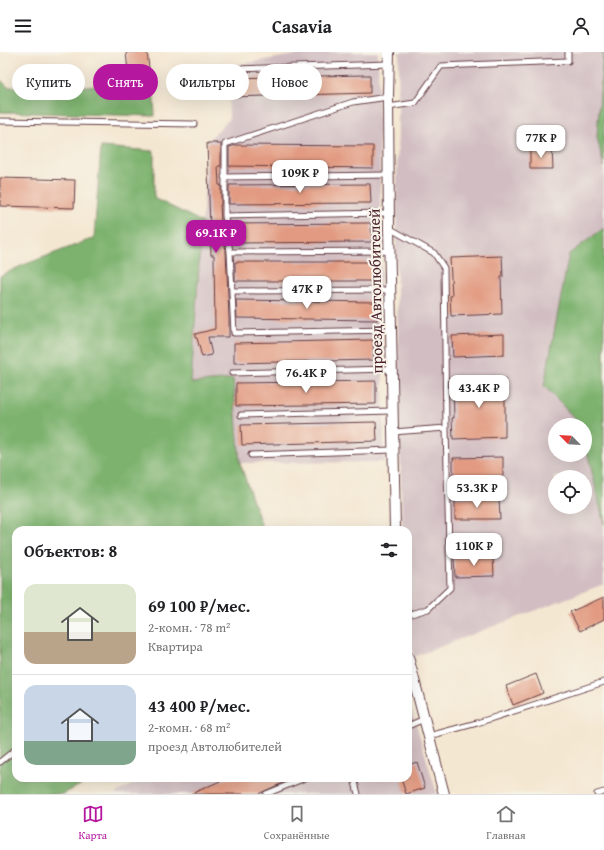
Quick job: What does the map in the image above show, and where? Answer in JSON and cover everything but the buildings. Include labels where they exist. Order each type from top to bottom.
[{"type":"street","name":"проезд Автолюбителей","points":[[389,52],[389,251],[392,450],[395,526]]},
{"type":"street","points":[[412,672],[444,794]]},
{"type":"lane","points":[[391,330],[234,333],[230,252],[225,216],[225,144],[353,102],[415,103],[441,66],[568,61],[568,52]]},
{"type":"lane","points":[[249,69],[388,64]]},
{"type":"lane","points":[[0,121],[194,124]]},
{"type":"lane","points":[[224,177],[389,175]]},
{"type":"lane","points":[[225,216],[389,213]]},
{"type":"lane","points":[[389,228],[434,253],[444,268],[450,588],[428,609],[412,614]]},
{"type":"lane","points":[[230,252],[389,251]]},
{"type":"lane","points":[[233,291],[390,290]]},
{"type":"lane","points":[[232,373],[391,369]]},
{"type":"lane","points":[[241,415],[392,411]]},
{"type":"lane","points":[[392,432],[446,428]]},
{"type":"lane","points":[[251,455],[392,450]]},
{"type":"lane","points":[[429,736],[477,723],[604,682]]},
{"type":"lane","points":[[412,724],[424,719]]},
{"type":"lane","points":[[0,762],[12,752]]},
{"type":"lane","points":[[266,794],[295,782]]},
{"type":"lane","points":[[355,782],[358,794]]},
{"type":"lane","points":[[597,794],[604,792]]},
{"type":"shaded area","points":[[313,52],[378,52],[384,462],[240,463],[233,379],[191,383],[208,141],[229,119],[229,100],[249,100],[249,64],[240,64]]},
{"type":"shaded area","points":[[399,52],[603,52],[597,137],[604,167],[604,228],[569,254],[544,386],[576,418],[548,418],[548,462],[590,462],[591,470],[548,470],[548,514],[592,514],[592,472],[604,524],[604,584],[413,657],[412,526],[402,526],[396,245]]},
{"type":"shaded area","points":[[412,710],[437,794],[114,794],[137,782],[412,782]]},
{"type":"green space","points":[[604,52],[604,167],[597,137]]},
{"type":"green space","points":[[0,79],[8,87],[12,87],[12,100],[85,100],[85,86],[93,86],[93,100],[154,100],[155,116],[0,112]]},
{"type":"green space","points":[[101,147],[154,151],[154,198],[202,222],[191,383],[233,379],[240,463],[262,526],[12,526],[12,782],[86,782],[63,794],[0,794],[0,276],[21,266],[94,238]]},
{"type":"green space","points":[[604,228],[604,524],[590,462],[592,462],[592,418],[574,418],[544,386],[569,254]]}]
